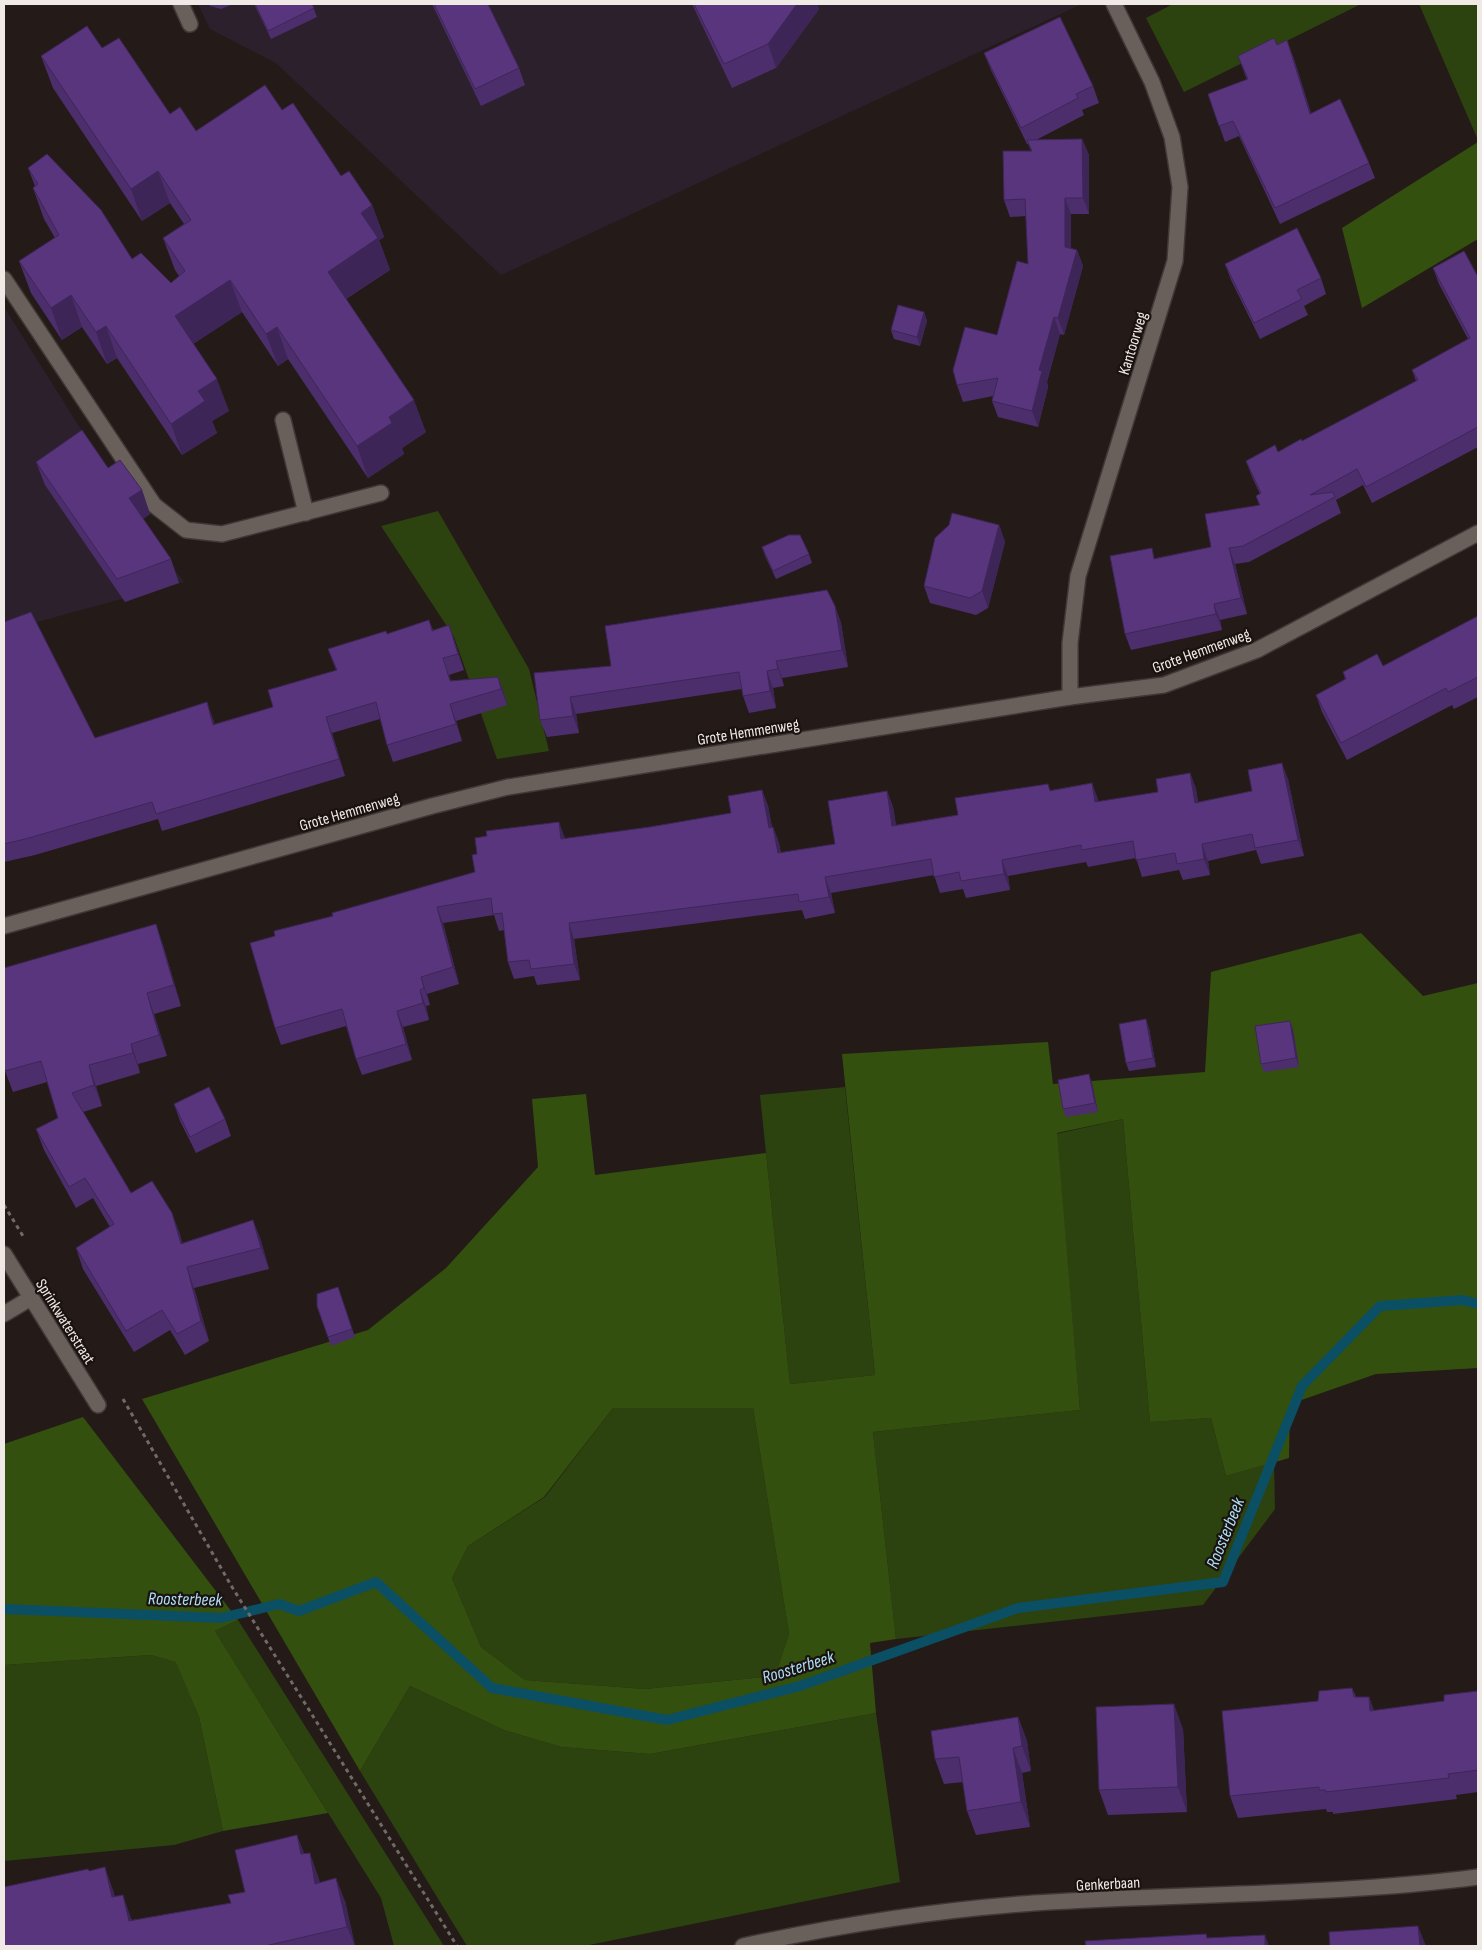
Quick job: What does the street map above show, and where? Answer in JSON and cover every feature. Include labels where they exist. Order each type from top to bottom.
[{"type":"street","points":[[181,4],[190,24]]},
{"type":"street","name":"Kantoorweg","points":[[1070,698],[1070,643],[1078,576],[1175,261],[1180,187],[1172,136],[1152,82],[1114,4]]},
{"type":"street","points":[[4,280],[154,505],[186,530],[222,534],[306,514],[381,493]]},
{"type":"street","points":[[283,420],[306,514]]},
{"type":"street","name":"Grote Hemmenweg","points":[[4,926],[432,806],[508,787],[1070,698],[1164,685],[1257,650],[1478,533]]},
{"type":"street","name":"Sprinkwaterstraat","points":[[4,1254],[98,1405]]},
{"type":"street","points":[[4,1314],[31,1298]]},
{"type":"street","name":"Genkerbaan","points":[[743,1946],[919,1914],[1034,1903],[1357,1889],[1478,1877]]},
{"type":"path","points":[[232,1587],[456,1946]]},
{"type":"shaded area","points":[[198,4],[1082,4],[501,275],[276,63],[210,29]]},
{"type":"shaded area","points":[[4,307],[90,444],[164,556],[184,582],[4,631]]},
{"type":"green space","points":[[1173,4],[1361,4],[1184,92],[1146,18]]},
{"type":"green space","points":[[1419,4],[1478,4],[1478,140]]},
{"type":"green space","points":[[1478,142],[1478,239],[1362,308],[1342,228]]},
{"type":"green space","points":[[438,511],[529,669],[549,751],[497,759],[454,637],[381,526]]},
{"type":"green space","points":[[1361,933],[1423,996],[1478,983],[1478,1368],[1376,1374],[1290,1404],[1289,1458],[1226,1476],[1211,1418],[1150,1422],[1123,1119],[1057,1133],[1080,1410],[873,1432],[896,1639],[870,1643],[876,1713],[650,1754],[561,1747],[504,1730],[410,1686],[360,1771],[142,1399],[368,1330],[446,1268],[538,1167],[532,1099],[586,1094],[595,1175],[766,1153],[790,1384],[875,1375],[842,1054],[1048,1042],[1053,1084],[1205,1072],[1211,972]],"holes":[[[613,1408],[753,1408],[789,1634],[775,1676],[645,1689],[525,1680],[481,1647],[452,1578],[468,1546],[544,1497]]]},
{"type":"green space","points":[[845,1087],[875,1375],[790,1384],[760,1095]]},
{"type":"green space","points":[[1123,1119],[1150,1422],[1211,1418],[1226,1476],[1274,1462],[1275,1509],[1203,1605],[896,1639],[873,1432],[1080,1410],[1056,1134]]},
{"type":"green space","points":[[613,1408],[753,1408],[789,1634],[775,1676],[645,1689],[525,1680],[481,1647],[452,1578],[468,1546],[545,1497]]},
{"type":"green space","points":[[83,1417],[238,1620],[215,1631],[328,1813],[223,1831],[199,1717],[176,1662],[151,1655],[4,1665],[4,1444]]},
{"type":"green space","points":[[238,1620],[444,1946],[394,1946],[381,1898],[215,1631]]},
{"type":"green space","points":[[151,1655],[177,1662],[199,1717],[223,1831],[174,1845],[4,1861],[4,1665]]},
{"type":"green space","points":[[410,1686],[504,1730],[561,1747],[650,1754],[876,1713],[900,1882],[584,1946],[467,1946],[360,1771]]},
{"type":"building","points":[[255,4],[312,4],[314,8],[268,31]]},
{"type":"building","points":[[434,4],[488,4],[519,68],[475,89]]},
{"type":"building","points":[[694,4],[797,4],[768,44],[724,64]]},
{"type":"building","points":[[1060,17],[1093,86],[1076,94],[1078,98],[1021,128],[984,53]]},
{"type":"building","points":[[87,26],[102,48],[119,38],[170,114],[180,107],[196,131],[265,85],[282,110],[293,103],[341,176],[349,171],[372,205],[361,213],[378,238],[328,272],[414,400],[389,417],[392,423],[357,446],[277,327],[266,334],[230,280],[175,316],[217,379],[198,391],[205,401],[171,424],[106,326],[96,332],[71,295],[51,308],[19,261],[59,235],[33,188],[38,184],[28,168],[47,154],[101,210],[132,259],[141,253],[171,283],[185,271],[163,238],[191,220],[158,171],[131,189],[41,56]]},
{"type":"building","points":[[1274,38],[1277,45],[1287,40],[1310,114],[1340,99],[1369,163],[1275,208],[1233,121],[1219,126],[1208,94],[1248,79],[1238,56]]},
{"type":"building","points":[[1082,139],[1083,198],[1065,198],[1065,247],[1077,250],[1058,318],[1054,317],[1039,370],[1042,371],[1032,411],[992,401],[998,378],[957,385],[953,370],[965,327],[997,335],[1017,261],[1028,264],[1025,199],[1004,200],[1003,151],[1032,151],[1027,140]]},
{"type":"building","points":[[1297,228],[1321,278],[1297,290],[1302,299],[1254,323],[1225,264]]},
{"type":"building","points":[[1464,251],[1478,277],[1478,427],[1366,487],[1357,469],[1310,495],[1333,492],[1335,497],[1243,546],[1229,548],[1241,598],[1214,604],[1216,614],[1125,634],[1110,556],[1152,548],[1154,559],[1211,547],[1205,514],[1260,505],[1256,496],[1261,493],[1246,461],[1275,445],[1278,452],[1301,439],[1302,441],[1418,380],[1412,370],[1470,338],[1433,268]]},
{"type":"building","points":[[898,305],[924,312],[917,337],[891,330]]},
{"type":"building","points":[[82,430],[108,468],[120,460],[142,490],[129,498],[171,559],[117,579],[36,462]]},
{"type":"building","points":[[952,513],[999,525],[982,591],[970,598],[924,586],[935,538],[949,525]]},
{"type":"building","points":[[789,535],[800,535],[809,554],[773,571],[762,547]]},
{"type":"building","points":[[827,590],[835,606],[842,650],[776,661],[778,669],[767,671],[770,691],[743,696],[739,672],[570,697],[573,716],[540,720],[534,673],[611,666],[605,626]]},
{"type":"building","points":[[31,612],[95,738],[207,702],[213,725],[273,707],[268,690],[337,670],[328,649],[386,631],[387,634],[429,620],[432,631],[449,625],[458,654],[443,658],[450,681],[498,677],[501,689],[450,704],[456,724],[387,745],[376,702],[326,717],[339,759],[156,814],[152,802],[4,844],[4,622]]},
{"type":"building","points":[[1478,616],[1478,677],[1448,692],[1446,688],[1341,743],[1316,695],[1346,679],[1343,672],[1377,654],[1383,666]]},
{"type":"building","points":[[1282,763],[1298,840],[1255,848],[1252,834],[1202,844],[1204,859],[1177,864],[1175,853],[1136,860],[1133,841],[1082,850],[1081,845],[1002,860],[1004,874],[961,881],[959,872],[934,877],[931,859],[825,877],[829,897],[799,902],[798,894],[569,923],[574,964],[531,969],[529,960],[508,962],[502,913],[493,914],[491,898],[437,907],[453,967],[421,977],[424,988],[420,990],[423,1003],[397,1011],[406,1044],[356,1059],[342,1009],[275,1028],[250,943],[275,936],[274,931],[333,916],[332,913],[475,872],[472,855],[477,854],[475,838],[487,836],[486,831],[559,822],[561,839],[650,827],[731,813],[728,796],[762,790],[769,828],[773,827],[778,853],[835,844],[828,801],[887,791],[892,826],[958,815],[955,798],[1048,784],[1050,791],[1092,783],[1095,802],[1158,792],[1156,779],[1190,773],[1195,803],[1252,791],[1248,770]]},
{"type":"building","points":[[156,924],[174,985],[147,993],[159,1035],[131,1044],[133,1053],[89,1065],[94,1085],[72,1093],[131,1193],[152,1181],[172,1213],[181,1244],[253,1220],[261,1248],[187,1267],[201,1321],[177,1334],[162,1310],[126,1331],[76,1248],[114,1224],[85,1178],[69,1187],[36,1129],[58,1118],[41,1061],[5,1071],[4,1065],[4,968]]},
{"type":"building","points":[[1146,1019],[1153,1058],[1126,1063],[1119,1024]]},
{"type":"building","points":[[1290,1021],[1296,1058],[1261,1064],[1255,1026]]},
{"type":"building","points":[[1089,1074],[1095,1103],[1063,1109],[1058,1080]]},
{"type":"building","points":[[209,1087],[225,1119],[190,1137],[174,1104]]},
{"type":"building","points":[[338,1287],[352,1329],[328,1337],[317,1306],[317,1294]]},
{"type":"building","points":[[1352,1688],[1354,1697],[1369,1697],[1370,1711],[1444,1701],[1444,1695],[1478,1691],[1478,1770],[1448,1774],[1449,1778],[1326,1792],[1325,1790],[1319,1790],[1319,1787],[1230,1796],[1222,1711],[1318,1701],[1319,1691]]},
{"type":"building","points":[[1174,1704],[1178,1787],[1099,1790],[1096,1707]]},
{"type":"building","points":[[1018,1717],[1022,1746],[1013,1748],[1021,1802],[967,1811],[959,1757],[935,1759],[931,1731]]},
{"type":"building","points":[[297,1835],[301,1854],[310,1853],[315,1884],[336,1878],[347,1927],[265,1946],[4,1946],[4,1887],[105,1867],[112,1897],[123,1895],[129,1921],[231,1903],[228,1895],[245,1892],[235,1850]]},
{"type":"building","points":[[1418,1926],[1420,1945],[1425,1946],[1330,1946],[1329,1932]]},
{"type":"building","points":[[1206,1934],[1207,1938],[1265,1935],[1265,1946],[1086,1946],[1085,1941]]},
{"type":"waterway","name":"Roosterbeek","points":[[4,1609],[221,1618],[279,1604],[299,1611],[376,1582],[492,1688],[667,1720],[800,1686],[1018,1608],[1223,1582],[1302,1386],[1380,1306],[1463,1300],[1478,1304]]}]
